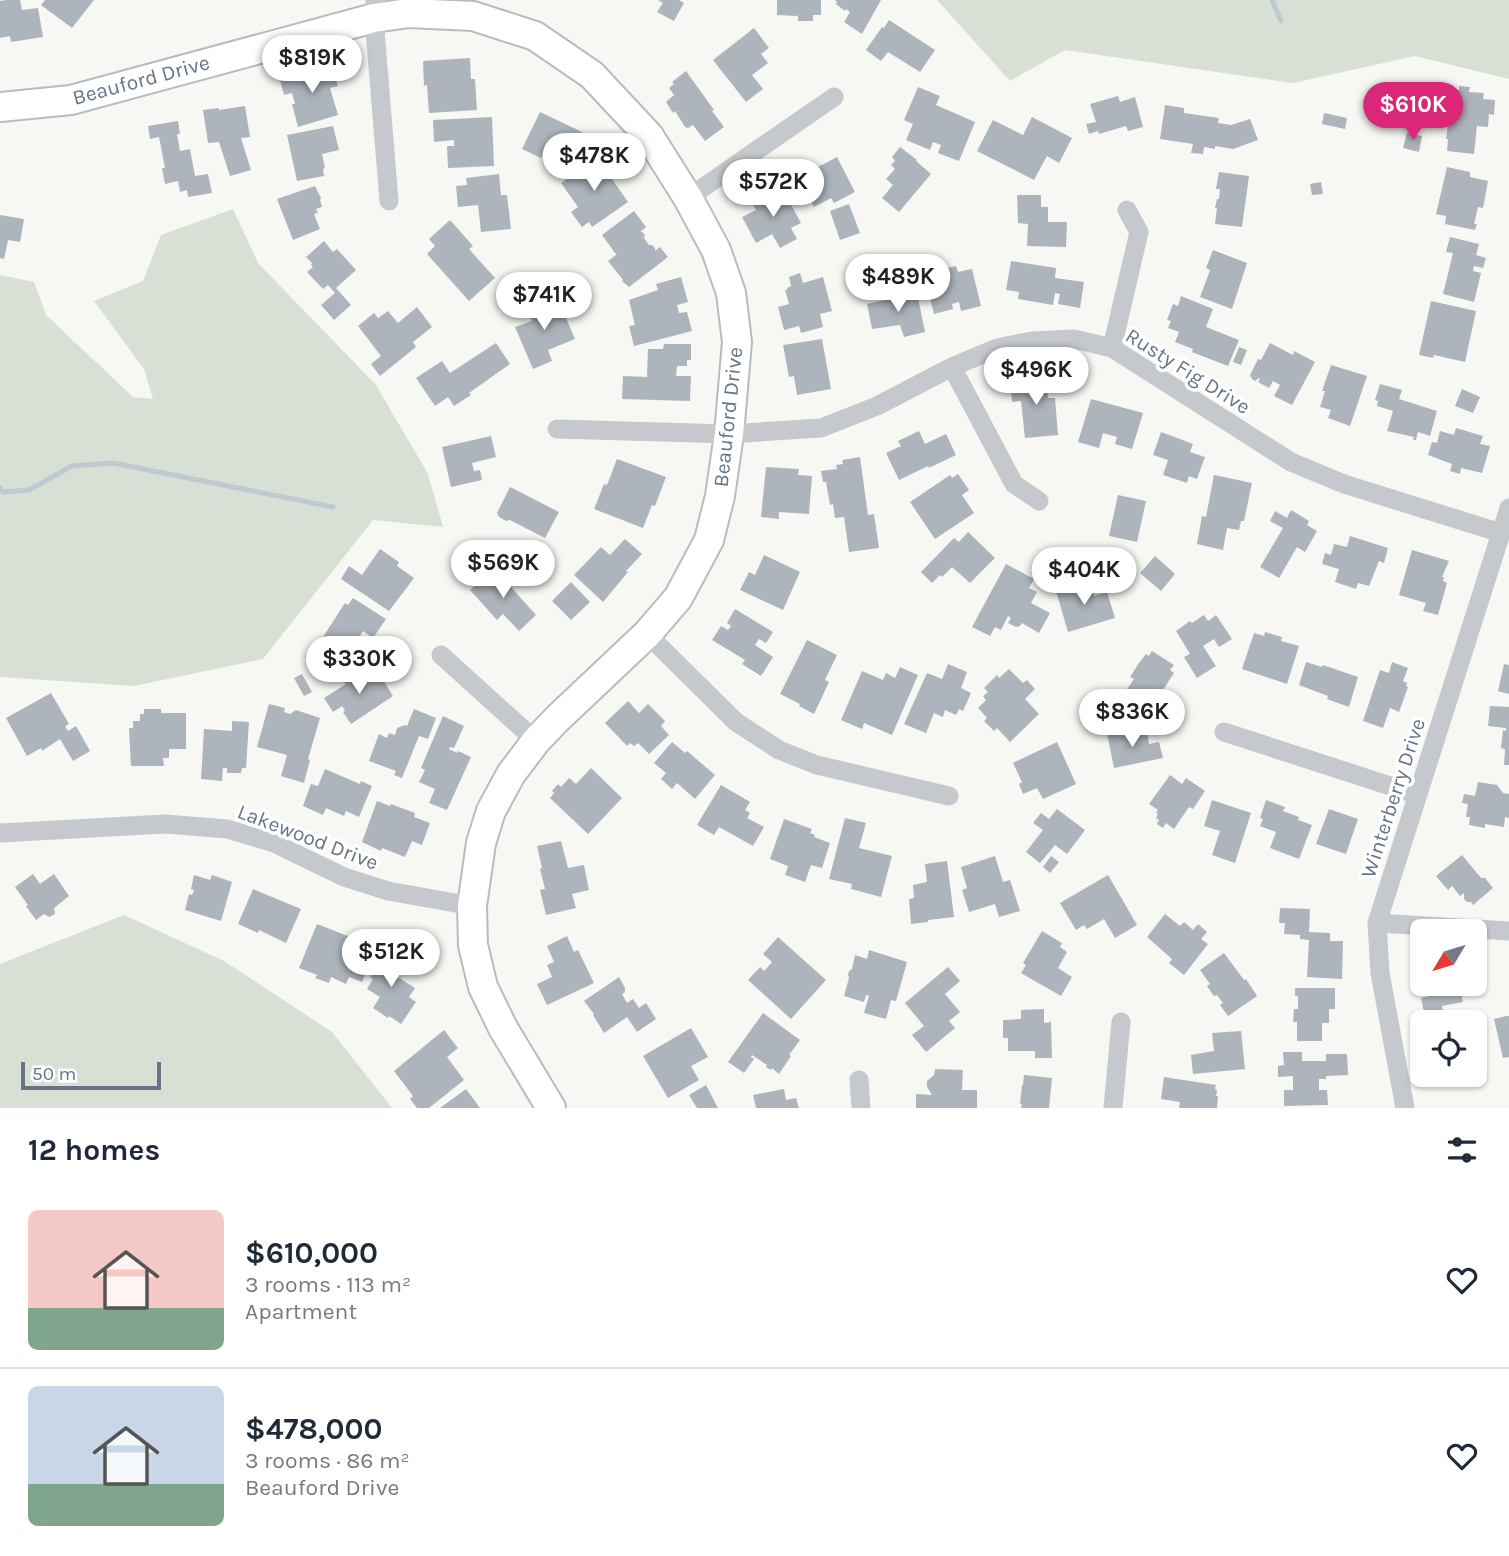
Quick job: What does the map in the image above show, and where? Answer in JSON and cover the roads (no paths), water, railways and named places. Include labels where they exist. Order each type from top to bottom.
[{"type":"street","name":"Beauford Drive","points":[[0,107],[71,100],[374,9],[473,16],[535,36],[592,75],[649,136],[688,198],[716,250],[731,293],[737,342],[729,434],[720,496],[709,540],[678,598],[646,634],[536,741],[511,774],[491,811],[481,843],[472,906],[473,946],[483,987],[503,1028],[551,1108]]},
{"type":"street","points":[[374,9],[389,201]]},
{"type":"street","points":[[688,198],[834,97]]},
{"type":"street","points":[[1112,348],[1139,232],[1127,211]]},
{"type":"street","name":"Rusty Fig Drive","points":[[557,429],[729,434],[821,428],[877,406],[952,367],[997,348],[1032,341],[1074,339],[1112,348],[1291,462],[1344,484],[1501,533]]},
{"type":"street","points":[[952,367],[1014,484],[1039,500]]},
{"type":"street","name":"Winterberry Drive","points":[[1405,1108],[1380,973],[1377,923],[1509,508]]},
{"type":"street","points":[[646,634],[736,722],[779,750],[817,765],[949,796]]},
{"type":"street","points":[[441,655],[536,741]]},
{"type":"street","points":[[1224,732],[1418,795]]},
{"type":"street","name":"Lakewood Drive","points":[[0,833],[165,824],[227,829],[274,843],[344,877],[377,887],[472,906]]},
{"type":"street","points":[[1377,923],[1509,931]]},
{"type":"street","points":[[1113,1108],[1121,1022]]},
{"type":"street","points":[[859,1080],[861,1108]]},
{"type":"waterway","points":[[1272,0],[1281,21]]},
{"type":"waterway","points":[[0,488],[3,492],[29,490],[72,466],[113,463],[333,507]]}]
